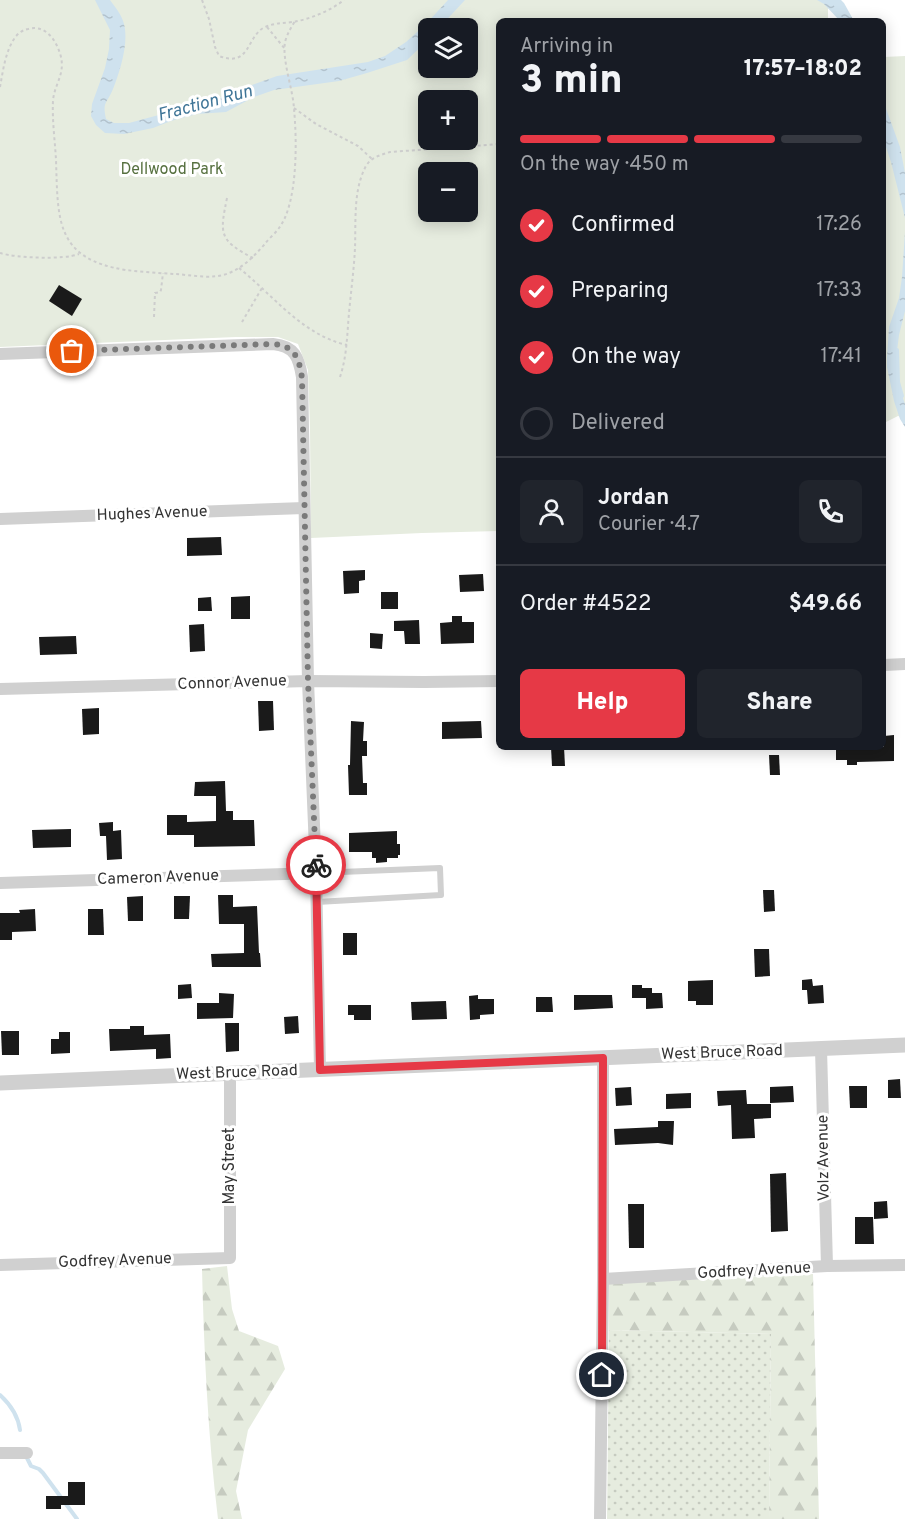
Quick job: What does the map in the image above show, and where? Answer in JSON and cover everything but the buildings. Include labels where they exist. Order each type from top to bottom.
[{"type":"street","points":[[0,354],[273,344],[284,345],[291,349],[297,357],[302,378],[308,681],[316,873],[320,1070]]},
{"type":"street","name":"Hughes Avenue","points":[[0,519],[304,508]]},
{"type":"street","points":[[886,665],[905,664]]},
{"type":"street","name":"Connor Avenue","points":[[0,689],[308,681],[496,681]]},
{"type":"street","name":"Cameron Avenue","points":[[0,883],[316,873]]},
{"type":"street","name":"West Bruce Road","points":[[0,1083],[905,1045]]},
{"type":"street","name":"Volz Avenue","points":[[821,1049],[827,1266]]},
{"type":"street","points":[[600,1519],[603,1058]]},
{"type":"street","name":"May Street","points":[[230,1073],[230,1258]]},
{"type":"street","name":"Godfrey Avenue","points":[[0,1265],[230,1258]]},
{"type":"street","name":"Godfrey Avenue","points":[[603,1280],[827,1266],[905,1265]]},
{"type":"street","points":[[0,1454],[27,1453]]},
{"type":"lane","points":[[316,873],[440,868],[441,895],[316,902]]},
{"type":"path","points":[[202,0],[215,47],[219,56],[226,58],[241,56],[247,51],[257,34],[267,27],[295,21],[334,8],[344,0]]},
{"type":"path","points":[[0,87],[7,54],[14,38],[23,30],[36,27],[51,36],[62,61],[60,79],[53,102],[59,213],[65,237],[79,254],[108,266],[163,273],[214,276],[228,274],[253,258],[280,228],[289,210],[294,180],[294,108],[285,41],[295,21]]},
{"type":"path","points":[[267,27],[285,49]]},
{"type":"path","points":[[294,108],[316,124],[358,146],[372,160]]},
{"type":"path","points":[[340,377],[347,345],[355,251],[357,193],[367,164],[377,156],[390,152],[496,144]]},
{"type":"path","points":[[227,198],[222,224],[223,234],[230,244],[253,258]]},
{"type":"path","points":[[0,253],[66,257],[79,254]]},
{"type":"path","points":[[239,268],[308,327],[325,338],[347,345]]},
{"type":"path","points":[[154,316],[155,293],[161,290],[163,273]]},
{"type":"path","points":[[242,322],[262,288]]},
{"type":"green space","name":"Dellwood Park","points":[[0,0],[828,0],[828,18],[496,18],[496,531],[311,538],[308,370],[298,344],[278,337],[0,347]]},
{"type":"green space","points":[[905,56],[905,418],[898,416],[886,422],[886,57]]},
{"type":"green space","points":[[227,1266],[232,1309],[239,1331],[278,1346],[285,1369],[248,1430],[236,1491],[242,1519],[218,1519],[207,1394],[202,1269]]},
{"type":"green space","points":[[813,1274],[819,1519],[769,1519],[771,1334],[609,1330],[609,1283]]},
{"type":"green space","points":[[609,1330],[771,1334],[769,1519],[607,1519]]},
{"type":"water","points":[[95,0],[110,0],[124,24],[123,57],[105,109],[106,119],[114,123],[129,123],[207,102],[277,76],[368,62],[385,56],[418,31],[418,50],[407,60],[339,81],[274,90],[254,97],[226,112],[197,114],[153,128],[124,134],[105,133],[96,125],[91,116],[92,104],[105,68],[110,30]]},
{"type":"water","points":[[448,0],[465,0],[448,18],[431,18]]},
{"type":"water","points":[[817,0],[841,0],[852,18],[837,18]]},
{"type":"water","points":[[886,108],[900,147],[905,173],[905,218],[886,147]]},
{"type":"water","points":[[905,232],[905,311],[896,359],[899,387],[905,404],[905,427],[894,401],[887,357],[889,327],[899,298]]},
{"type":"waterway","name":"Fraction Run","points":[[897,350],[898,382],[902,396]]},
{"type":"waterway","points":[[0,1395],[13,1411],[20,1430]]},
{"type":"waterway","points":[[26,1456],[31,1466],[43,1473],[77,1519]]},
{"type":"way so far","points":[[72,351],[273,344],[284,345],[291,349],[297,357],[302,378],[308,681],[316,865]]},
{"type":"route","points":[[316,865],[320,1070],[603,1058],[602,1375]]}]
